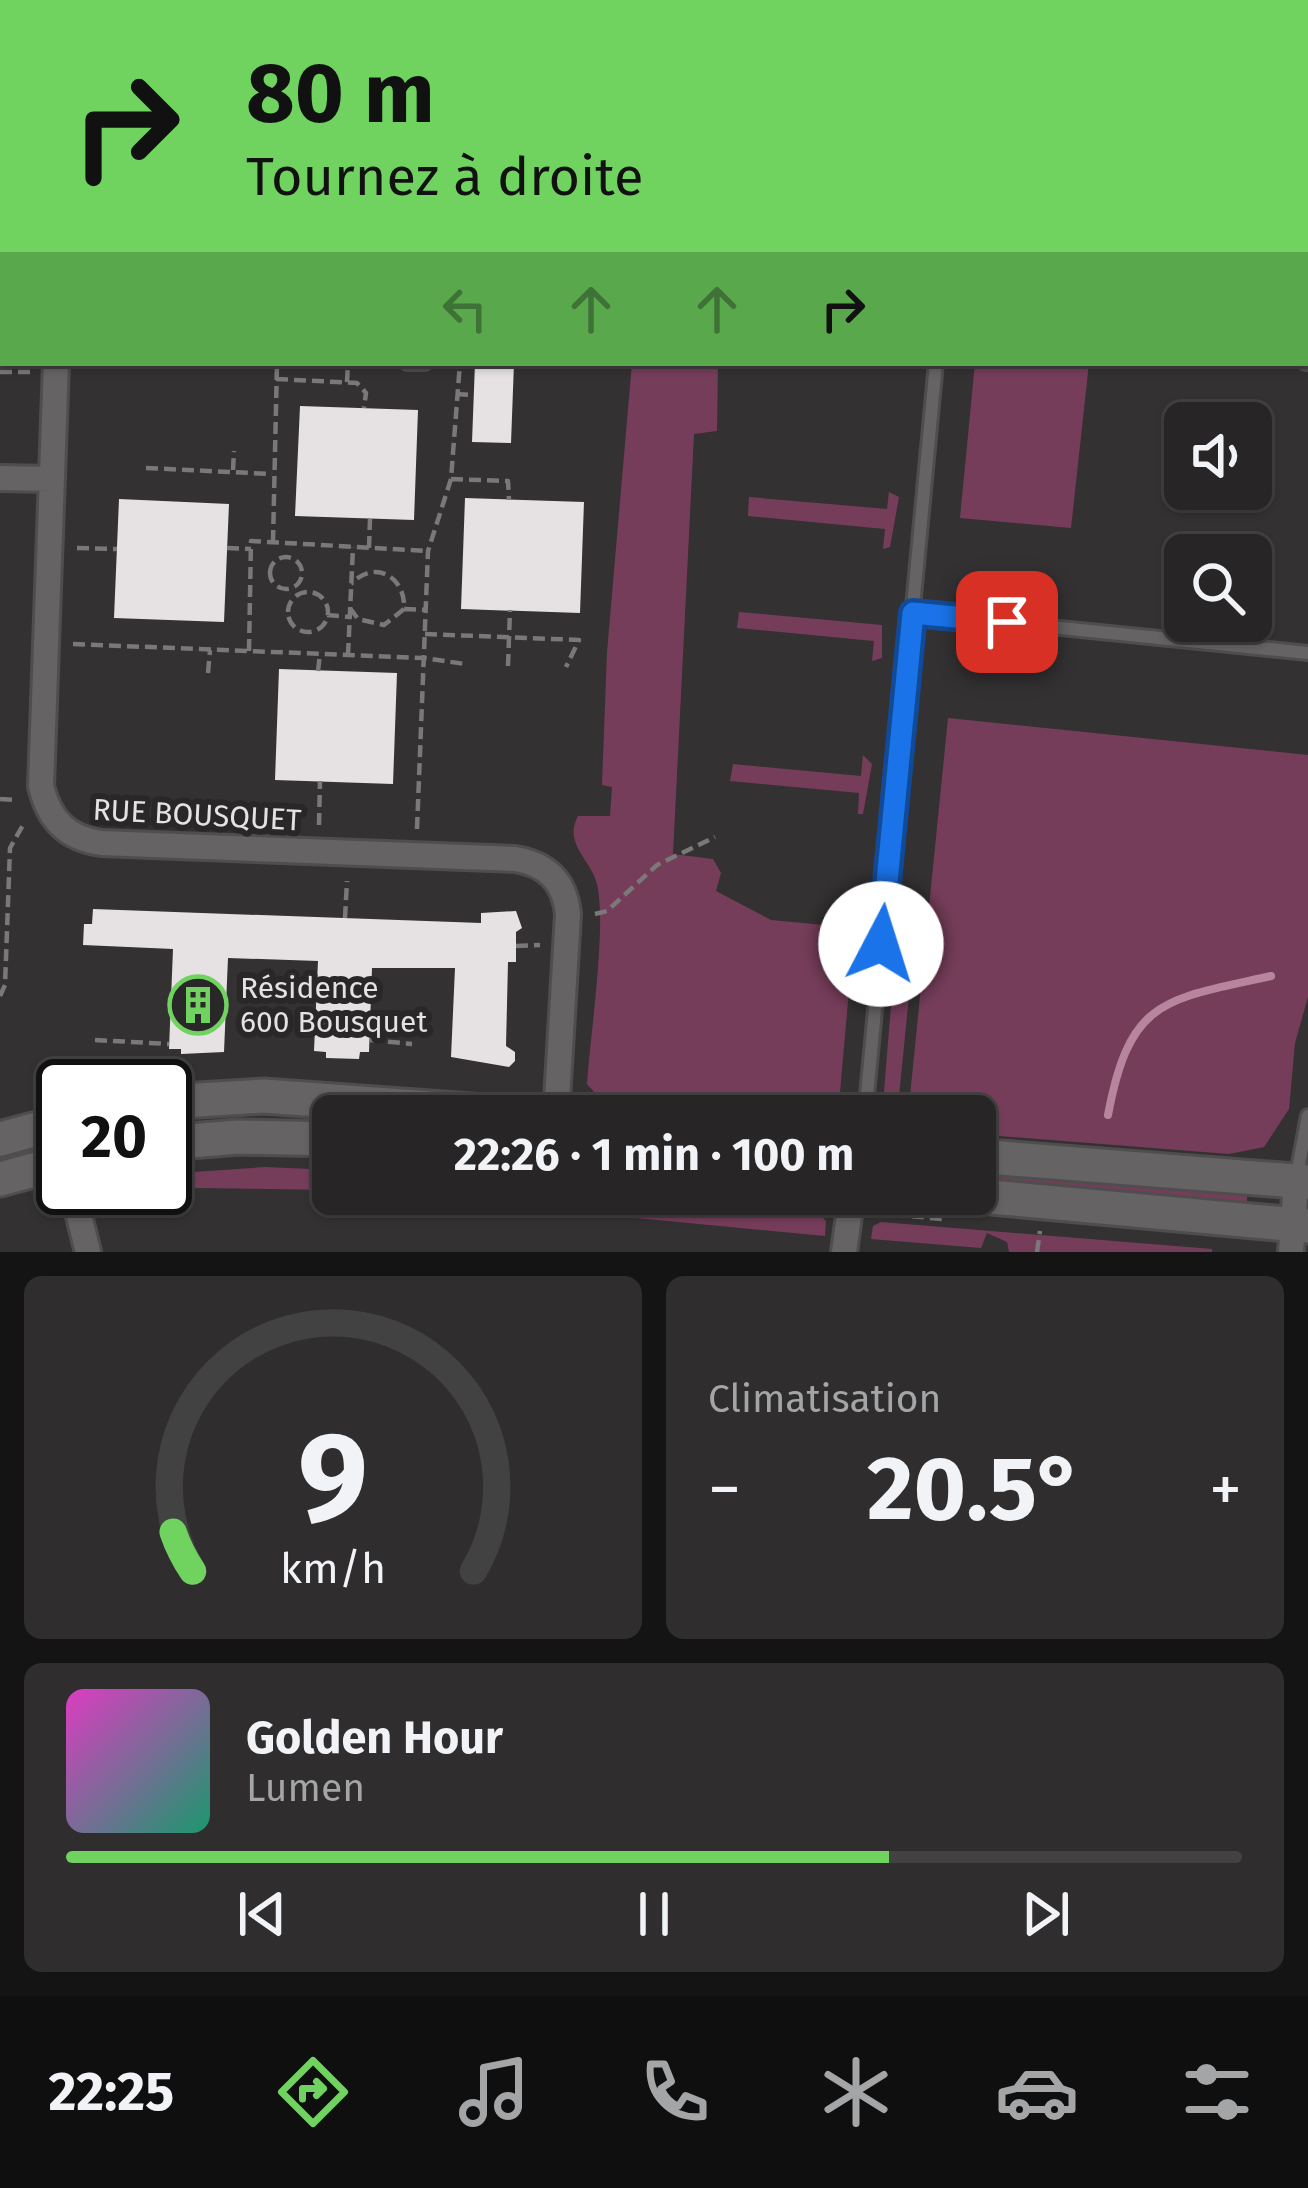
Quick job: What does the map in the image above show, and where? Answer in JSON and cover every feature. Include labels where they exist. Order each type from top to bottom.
[{"type":"street","name":"RUE BOUSQUET","points":[[56,366],[41,786],[60,826],[77,838],[101,843],[515,860],[543,867],[564,888],[568,914],[557,1095]]},
{"type":"street","points":[[0,478],[52,479]]},
{"type":"street","points":[[192,1100],[264,1096],[312,1100]]},
{"type":"street","points":[[0,1138],[36,1134]]},
{"type":"street","points":[[192,1140],[312,1139]]},
{"type":"street","points":[[996,1158],[1302,1182],[1297,1234],[996,1198]]},
{"type":"street","points":[[0,1179],[36,1169]]},
{"type":"street","points":[[79,1215],[88,1252]]},
{"type":"street","points":[[844,1252],[849,1215]]},
{"type":"lane","points":[[867,1095],[936,366]]},
{"type":"lane","points":[[913,613],[1308,653]]},
{"type":"lane","points":[[1302,1182],[1308,1116]]},
{"type":"path","points":[[273,542],[277,366]]},
{"type":"path","points":[[347,382],[348,366]]},
{"type":"path","points":[[417,829],[428,551],[451,479],[460,366]]},
{"type":"path","points":[[0,372],[30,372]]},
{"type":"path","points":[[276,380],[364,386],[364,408]]},
{"type":"path","points":[[456,394],[474,395]]},
{"type":"path","points":[[233,472],[234,452]]},
{"type":"path","points":[[158,470],[159,455]]},
{"type":"path","points":[[146,469],[274,474]]},
{"type":"path","points":[[451,479],[508,481],[509,500]]},
{"type":"path","points":[[369,548],[370,519]]},
{"type":"path","points":[[249,651],[251,541],[428,551]]},
{"type":"path","points":[[348,655],[352,547]]},
{"type":"path","points":[[77,548],[117,549]]},
{"type":"path","points":[[227,548],[251,549]]},
{"type":"path","points":[[270,575],[279,558],[299,563],[298,583],[284,589]]},
{"type":"path","points":[[351,584],[369,571],[381,571],[400,586],[404,609]]},
{"type":"path","points":[[250,575],[270,575],[284,589],[290,621],[304,632],[322,627],[325,602],[314,594],[301,594],[290,602]]},
{"type":"path","points":[[350,608],[372,626],[384,625],[404,609],[426,610]]},
{"type":"path","points":[[508,666],[510,610]]},
{"type":"path","points":[[327,615],[350,617]]},
{"type":"path","points":[[425,634],[579,640],[566,668]]},
{"type":"path","points":[[73,644],[424,658],[465,664]]},
{"type":"path","points":[[208,673],[210,650]]},
{"type":"path","points":[[318,671],[320,654]]},
{"type":"path","points":[[319,825],[320,781]]},
{"type":"path","points":[[0,799],[14,800]]},
{"type":"path","points":[[0,996],[10,848],[23,825]]},
{"type":"path","points":[[595,914],[607,911],[657,865],[715,837]]},
{"type":"path","points":[[0,872],[10,873]]},
{"type":"path","points":[[345,918],[347,881]]},
{"type":"path","points":[[516,946],[540,945]]},
{"type":"path","points":[[95,1040],[169,1044]]},
{"type":"path","points":[[370,1040],[412,1044]]},
{"type":"path","points":[[1037,1252],[1041,1220]]},
{"type":"shaded area","points":[[632,366],[718,366],[717,431],[694,434],[673,854],[713,859],[721,873],[716,891],[771,920],[845,927],[847,906],[856,911],[840,1095],[597,1095],[587,1084],[600,902],[594,875],[576,843],[574,826],[578,816],[610,816],[612,787],[602,785],[607,652]]},
{"type":"shaded area","points":[[975,366],[1089,366],[1071,528],[960,518]]},
{"type":"shaded area","points":[[889,492],[899,497],[890,547],[883,549],[885,529],[748,516],[749,497],[887,509]]},
{"type":"shaded area","points":[[739,612],[882,625],[882,658],[872,661],[874,641],[737,628]]},
{"type":"shaded area","points":[[948,718],[1308,755],[1308,997],[1295,1043],[1289,1109],[1264,1147],[1229,1154],[996,1136],[996,1095],[910,1095]]},
{"type":"shaded area","points":[[863,755],[872,764],[863,814],[858,814],[859,793],[730,781],[733,764],[861,776]]},
{"type":"shaded area","points":[[896,945],[914,946],[899,1095],[884,1095]]},
{"type":"shaded area","points":[[312,1169],[312,1190],[192,1189],[192,1172]]},
{"type":"shaded area","points":[[996,1173],[1247,1194],[1247,1205],[996,1185]]},
{"type":"shaded area","points":[[605,1215],[820,1215],[826,1221],[825,1236]]},
{"type":"shaded area","points":[[881,1222],[1212,1252],[1009,1252],[1007,1242],[987,1233],[981,1248],[871,1239],[873,1226]]},
{"type":"building","points":[[475,366],[514,366],[511,443],[472,442]]},
{"type":"building","points":[[300,406],[418,410],[414,520],[295,516]]},
{"type":"building","points":[[465,498],[584,502],[580,613],[461,609]]},
{"type":"building","points":[[119,499],[229,504],[224,622],[114,618]]},
{"type":"building","points":[[279,669],[397,673],[393,784],[275,780]]},
{"type":"building","name":"Résidence 600 Bousquet","points":[[93,909],[481,923],[481,913],[516,911],[522,928],[516,932],[516,962],[508,962],[506,1046],[515,1052],[515,1061],[509,1067],[451,1057],[455,968],[372,968],[369,1052],[360,1052],[359,1059],[326,1058],[326,1052],[314,1051],[318,961],[228,958],[224,1052],[181,1054],[181,1049],[169,1049],[173,949],[83,945],[84,924],[92,924]]},
{"type":"waterway","points":[[1108,1115],[1128,1047],[1158,1011],[1203,991],[1271,976]]},
{"type":"place","name":"Résidence 600 Bousquet","points":[[198,1005]]},
{"type":"route","points":[[881,944],[913,613],[1007,622]]}]
